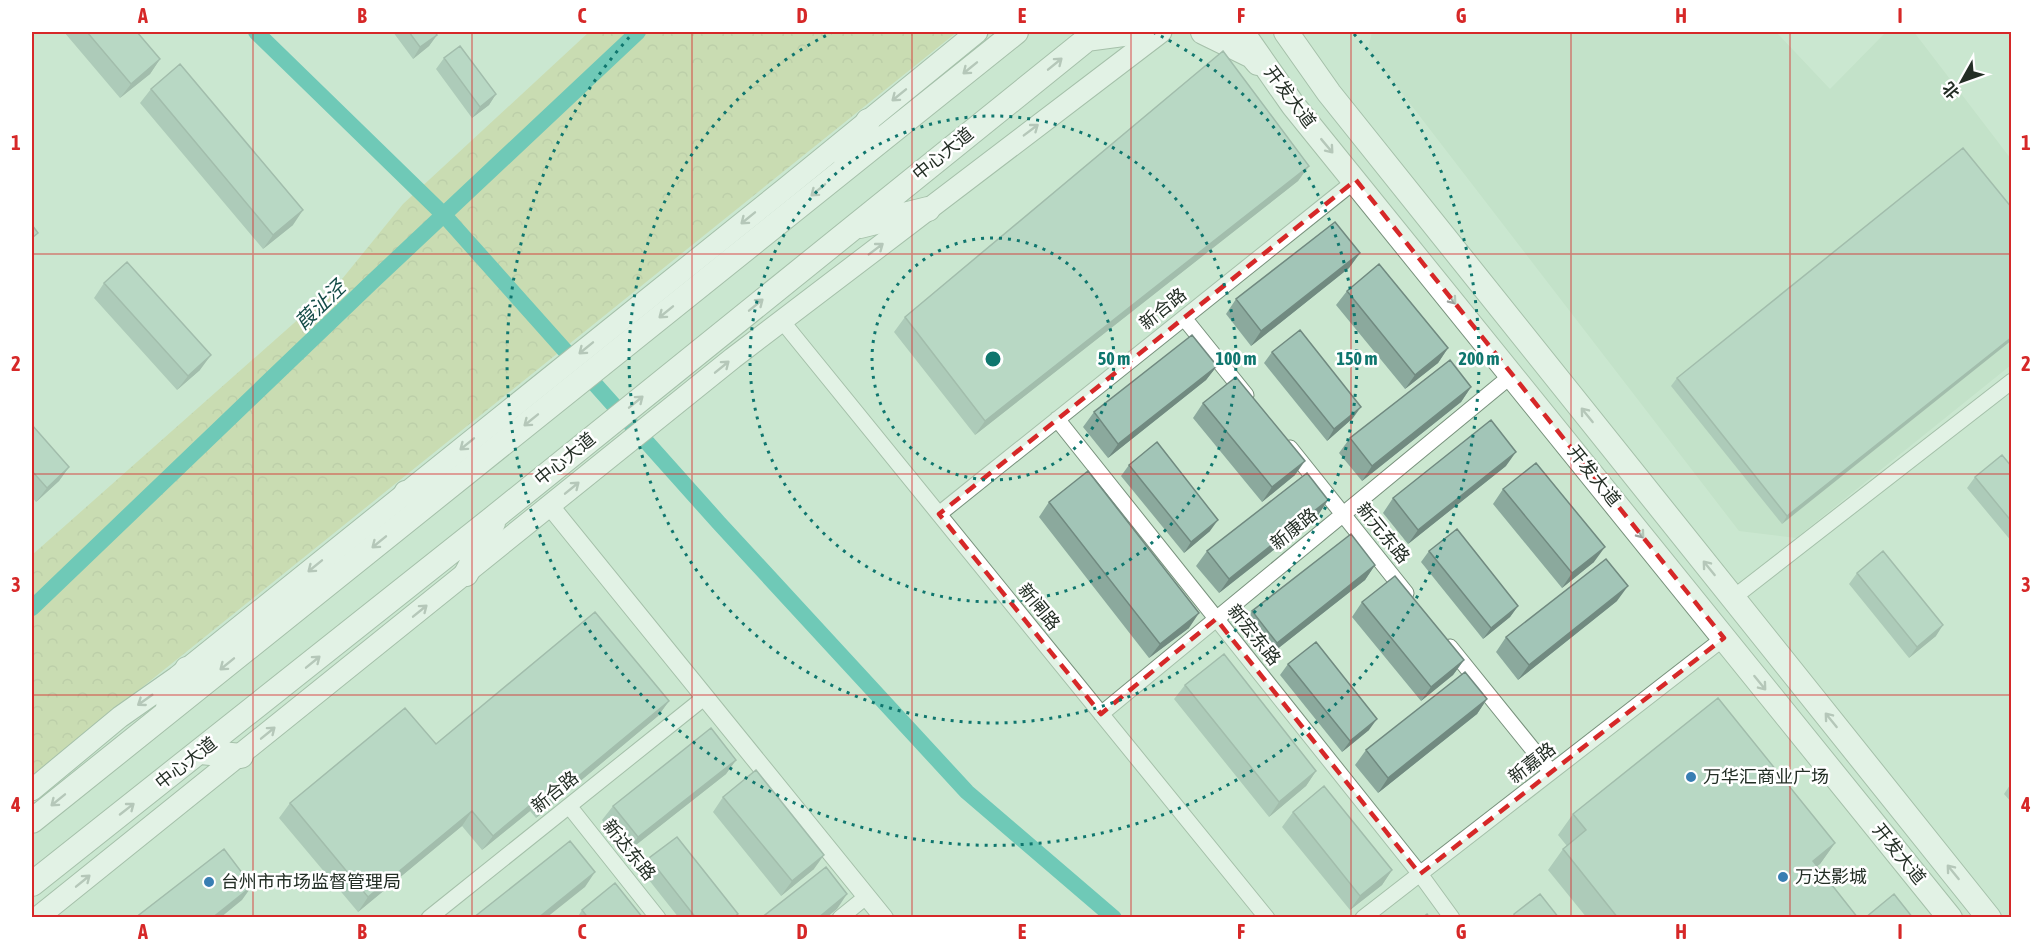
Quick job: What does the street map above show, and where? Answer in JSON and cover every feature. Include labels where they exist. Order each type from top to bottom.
[{"type":"main road","points":[[618,337],[868,121],[977,32]]},
{"type":"main road","points":[[32,790],[120,717],[187,669],[405,494],[569,376],[842,171],[1016,32]]},
{"type":"main road","points":[[1091,35],[1138,32]]},
{"type":"main road","points":[[38,918],[676,404],[1161,32]]},
{"type":"main road","points":[[1203,32],[1252,57],[1293,105]]},
{"type":"main road","name":"开发大道","points":[[1242,32],[1293,105],[1356,180],[1950,918]]},
{"type":"main road","name":"开发大道","points":[[1286,32],[1329,93],[1989,918]]},
{"type":"main road","points":[[1305,32],[1329,93]]},
{"type":"main road","name":"中心大道","points":[[32,884],[497,515],[1091,35]]},
{"type":"main road","points":[[842,171],[868,121]]},
{"type":"main road","points":[[852,228],[928,209]]},
{"type":"main road","points":[[32,821],[447,488],[569,376]]},
{"type":"main road","points":[[405,494],[447,488]]},
{"type":"main road","points":[[466,574],[497,515]]},
{"type":"main road","points":[[163,715],[187,669]]},
{"type":"main road","points":[[201,752],[241,756]]},
{"type":"street","name":"新合路","points":[[939,514],[1356,180]]},
{"type":"street","points":[[1184,318],[1256,407]]},
{"type":"street","name":"新闸路","points":[[782,321],[1267,918]]},
{"type":"street","name":"新康路","points":[[1101,714],[1512,375]]},
{"type":"street","points":[[1733,598],[2012,381]]},
{"type":"street","name":"新宏东路","points":[[1057,419],[1420,874],[1452,918]]},
{"type":"street","name":"新元东路","points":[[1278,434],[1417,606]]},
{"type":"street","points":[[550,506],[884,918]]},
{"type":"street","points":[[1440,634],[1551,772]]},
{"type":"street","name":"新嘉路","points":[[1363,918],[1724,638]]},
{"type":"street","name":"新合路","points":[[429,918],[705,697]]},
{"type":"street","name":"新达东路","points":[[569,806],[658,918]]},
{"type":"street","points":[[840,918],[867,896]]},
{"type":"highlighted area","points":[[1356,180],[1724,638],[1420,874],[1216,619],[1101,714],[939,514]]},
{"type":"shaded area","points":[[1372,32],[1776,32],[1830,89],[1886,32],[1914,32],[2011,159],[2011,365],[1796,538],[1739,531],[1368,49]]},
{"type":"green space","points":[[589,32],[957,32],[32,776],[32,555],[338,284],[403,204]]},
{"type":"building","points":[[87,32],[137,32],[160,59],[131,84]]},
{"type":"building","points":[[409,32],[435,32],[437,35],[420,47]]},
{"type":"building","points":[[460,46],[496,94],[480,107],[444,58]]},
{"type":"building","points":[[1223,51],[1309,166],[985,421],[905,317]]},
{"type":"building","points":[[180,64],[303,210],[273,235],[151,89]]},
{"type":"building","points":[[1963,148],[2012,208],[2012,337],[1787,516],[1677,378]]},
{"type":"building","points":[[1335,222],[1360,253],[1261,331],[1236,299]]},
{"type":"building","points":[[32,225],[38,233],[32,238]]},
{"type":"building","points":[[127,262],[211,355],[188,376],[104,283]]},
{"type":"building","points":[[1379,264],[1448,348],[1415,375],[1347,291]]},
{"type":"building","points":[[1300,330],[1361,407],[1334,429],[1272,352]]},
{"type":"building","points":[[1192,335],[1217,366],[1118,444],[1094,412]]},
{"type":"building","points":[[1450,360],[1471,387],[1372,466],[1350,438]]},
{"type":"building","points":[[1236,377],[1305,461],[1272,487],[1203,403]]},
{"type":"building","points":[[1491,420],[1516,452],[1418,530],[1393,498]]},
{"type":"building","points":[[32,425],[69,467],[47,488],[32,471]]},
{"type":"building","points":[[1157,442],[1218,520],[1191,542],[1129,465]]},
{"type":"building","points":[[2002,455],[2012,467],[2012,522],[1975,477]]},
{"type":"building","points":[[1536,463],[1605,547],[1572,573],[1503,489]]},
{"type":"building","points":[[1088,471],[1199,613],[1160,644],[1049,502]]},
{"type":"building","points":[[1307,473],[1328,500],[1229,579],[1207,551]]},
{"type":"building","points":[[1457,529],[1518,606],[1491,628],[1429,551]]},
{"type":"building","points":[[1351,534],[1375,565],[1277,643],[1252,611]]},
{"type":"building","points":[[1883,551],[1943,625],[1917,647],[1857,573]]},
{"type":"building","points":[[1606,559],[1628,586],[1529,665],[1506,637]]},
{"type":"building","points":[[1395,576],[1464,660],[1431,687],[1362,602]]},
{"type":"building","points":[[595,612],[669,701],[546,803],[541,796],[493,836],[472,811],[368,897],[290,803],[405,708],[436,744]]},
{"type":"building","points":[[1316,642],[1377,719],[1350,741],[1288,664]]},
{"type":"building","points":[[1224,654],[1316,771],[1279,802],[1185,685]]},
{"type":"building","points":[[1465,672],[1487,699],[1388,778],[1366,750]]},
{"type":"building","name":"万华汇商业广场","points":[[1718,698],[1835,843],[1813,861],[1858,918],[1618,918],[1563,849],[1586,830],[1573,814]]},
{"type":"building","points":[[711,728],[736,760],[638,837],[613,806]]},
{"type":"building","points":[[756,770],[824,855],[792,881],[723,797]]},
{"type":"building","points":[[1324,786],[1392,870],[1360,896],[1293,812]]},
{"type":"building","points":[[677,837],[738,914],[733,918],[696,918],[649,858]]},
{"type":"building","points":[[570,841],[595,872],[538,918],[473,918]]},
{"type":"building","name":"台州市市场监督管理局","points":[[224,849],[252,886],[212,918],[135,918]]},
{"type":"building","points":[[826,867],[847,894],[818,918],[761,918]]},
{"type":"building","points":[[615,883],[643,918],[588,918],[582,910]]},
{"type":"building","points":[[1540,894],[1559,918],[1514,918],[1514,914]]},
{"type":"building","points":[[1894,894],[1913,918],[1865,918]]},
{"type":"waterway","points":[[256,32],[444,215],[719,523],[967,792],[1114,918]]},
{"type":"waterway","name":"葭沚泾","points":[[32,608],[371,283],[638,32]]},
{"type":"place","name":"万华汇商业广场","points":[[1691,777]]},
{"type":"place","name":"万达影城","points":[[1783,877]]},
{"type":"place","name":"台州市市场监督管理局","points":[[209,882]]}]
